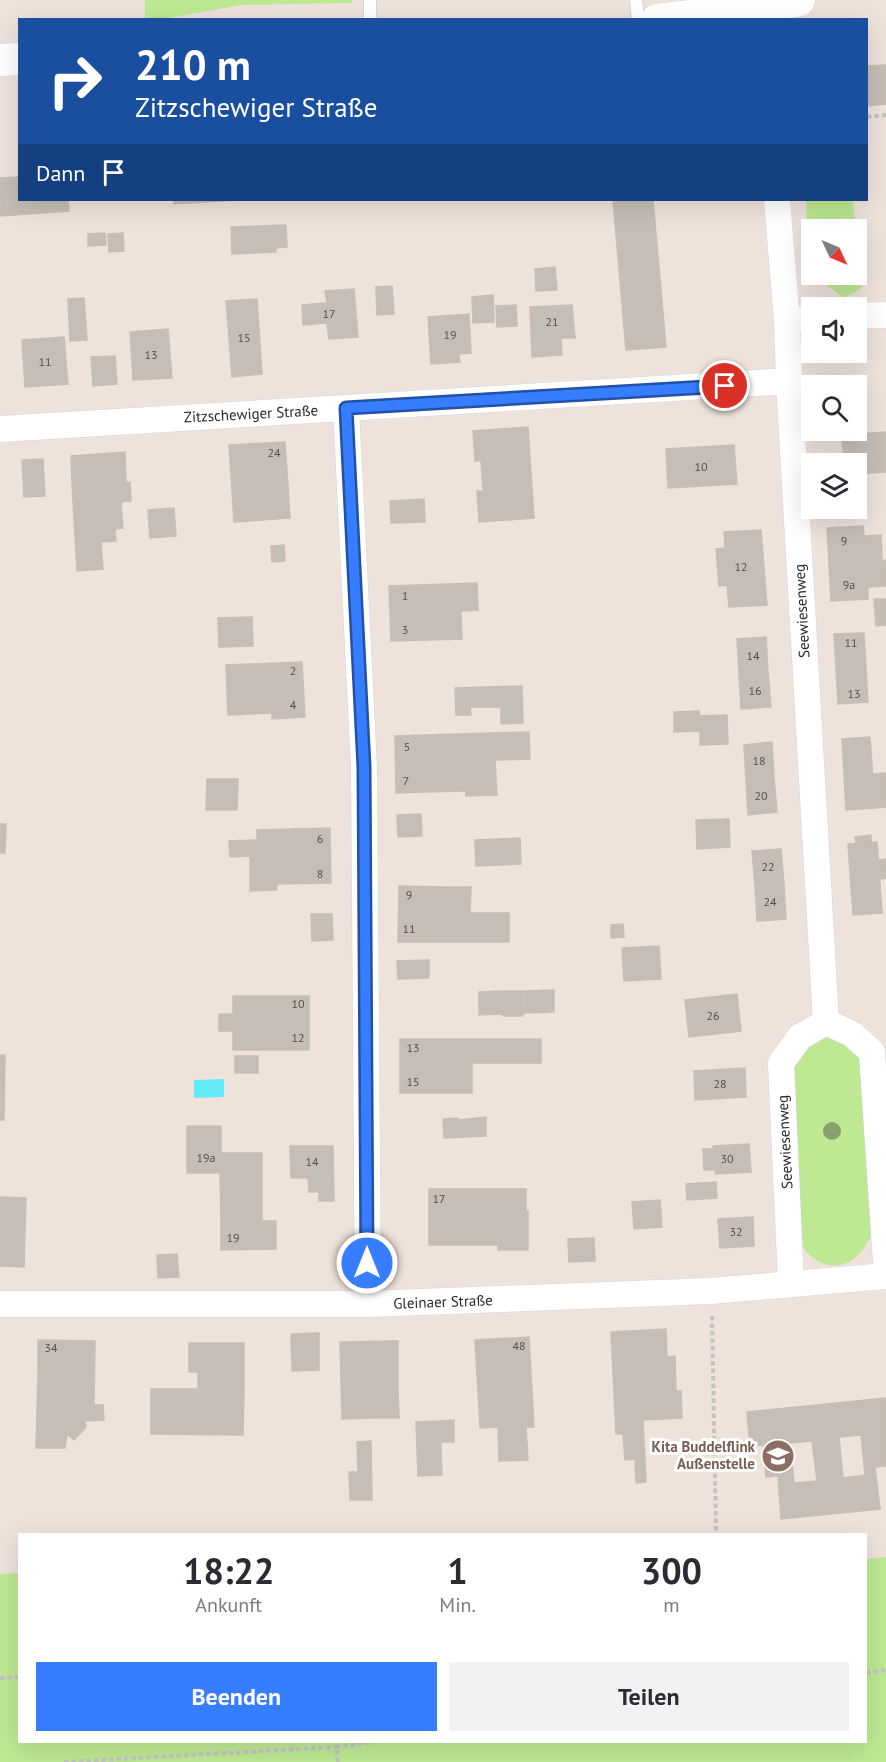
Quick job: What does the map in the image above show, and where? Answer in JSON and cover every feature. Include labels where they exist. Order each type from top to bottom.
[{"type":"street","points":[[675,12],[764,13],[799,0]]},
{"type":"street","points":[[0,60],[18,59]]},
{"type":"street","name":"Seewiesenweg","points":[[777,201],[799,319],[789,381],[826,1022],[800,1037],[781,1063],[791,1283]]},
{"type":"street","points":[[867,316],[886,315]]},
{"type":"street","name":"Zitzschewiger Straße","points":[[0,429],[789,381]]},
{"type":"street","points":[[346,408],[364,767],[368,1304]]},
{"type":"street","points":[[826,1022],[852,1034],[872,1052],[886,1263]]},
{"type":"street","name":"Gleinaer Straße","points":[[0,1304],[368,1304],[711,1291],[886,1276]]},
{"type":"lane","points":[[369,0],[370,18]]},
{"type":"lane","points":[[636,0],[638,18]]},
{"type":"path","points":[[868,117],[886,115]]},
{"type":"path","points":[[711,1291],[716,1533]]},
{"type":"path","points":[[867,1673],[886,1670]]},
{"type":"path","points":[[0,1678],[18,1677]]},
{"type":"path","points":[[64,1762],[355,1743]]},
{"type":"path","points":[[336,1744],[338,1762]]},
{"type":"green space","points":[[145,0],[352,0],[352,3],[241,5],[169,18],[145,18]]},
{"type":"green space","points":[[806,201],[852,201],[855,219],[807,219]]},
{"type":"green space","points":[[827,285],[862,285],[859,290],[843,297]]},
{"type":"green space","points":[[818,1035],[837,1039],[849,1046],[868,1074],[872,1235],[855,1259],[836,1265],[821,1263],[809,1255],[800,1242],[794,1067],[800,1055]]},
{"type":"green space","points":[[886,1557],[886,1762],[0,1762],[0,1574],[18,1573],[18,1743],[867,1743],[867,1559]]},
{"type":"water","points":[[224,1079],[224,1097],[194,1098],[194,1080]]},
{"type":"building","points":[[886,65],[886,104],[868,106],[868,66]]},
{"type":"building","points":[[18,177],[18,201],[68,201],[69,211],[0,216],[0,178]]},
{"type":"building","points":[[174,201],[223,201],[174,204]]},
{"type":"building","points":[[613,201],[653,201],[666,347],[626,350]]},
{"type":"building","points":[[286,225],[287,247],[276,248],[276,252],[232,254],[231,227]]},
{"type":"building","points":[[105,233],[106,245],[88,246],[88,234]]},
{"type":"building","points":[[123,233],[124,251],[109,252],[108,234]]},
{"type":"building","points":[[555,267],[557,290],[536,291],[535,269]]},
{"type":"building","points":[[392,286],[394,314],[377,315],[376,287]]},
{"type":"building","points":[[354,289],[358,337],[329,339],[327,323],[303,325],[302,305],[327,303],[325,291]]},
{"type":"building","points":[[493,295],[494,322],[473,323],[472,297]]},
{"type":"building","points":[[84,298],[87,340],[70,341],[68,299]]},
{"type":"building","points":[[257,299],[262,374],[232,377],[226,301]]},
{"type":"building","points":[[516,305],[517,326],[497,327],[496,306]]},
{"type":"building","points":[[572,305],[575,338],[561,338],[562,355],[532,357],[530,307]]},
{"type":"building","points":[[469,314],[471,353],[459,354],[460,362],[431,364],[428,317]]},
{"type":"building","points":[[168,329],[172,378],[133,380],[130,332]]},
{"type":"building","points":[[64,337],[68,384],[25,387],[22,340]]},
{"type":"building","points":[[115,356],[117,384],[93,386],[91,357]]},
{"type":"building","points":[[528,427],[534,518],[479,522],[477,491],[483,491],[481,461],[475,461],[473,431]]},
{"type":"building","points":[[886,432],[886,472],[867,473],[867,453],[843,453],[842,441],[867,441],[867,433]]},
{"type":"building","points":[[285,442],[287,471],[272,472],[273,492],[249,494],[248,474],[231,475],[229,445]]},
{"type":"building","points":[[734,445],[737,484],[668,488],[666,449]]},
{"type":"building","points":[[125,452],[126,482],[112,483],[114,502],[84,504],[83,483],[72,483],[71,456]]},
{"type":"building","points":[[43,459],[45,496],[24,497],[22,460]]},
{"type":"building","points":[[287,471],[290,518],[234,522],[231,475],[248,474],[249,494],[273,492],[272,472]]},
{"type":"building","points":[[130,482],[131,501],[121,502],[123,528],[115,529],[116,541],[101,542],[103,569],[77,571],[72,483],[83,483],[84,504],[114,502],[112,483]]},
{"type":"building","points":[[424,499],[425,522],[391,523],[390,501]]},
{"type":"building","points":[[174,508],[176,536],[150,538],[148,510]]},
{"type":"building","points":[[863,526],[864,536],[881,535],[882,561],[886,560],[886,586],[868,587],[868,599],[831,601],[827,528]]},
{"type":"building","points":[[761,530],[767,605],[729,607],[727,585],[719,586],[716,549],[725,548],[724,532]]},
{"type":"building","points":[[284,545],[285,561],[272,562],[271,546]]},
{"type":"building","points":[[477,583],[478,610],[461,611],[462,639],[391,641],[389,586]]},
{"type":"building","points":[[874,599],[886,599],[886,625],[876,626]]},
{"type":"building","points":[[252,617],[253,646],[219,647],[218,618]]},
{"type":"building","points":[[864,633],[868,702],[838,704],[834,634]]},
{"type":"building","points":[[766,637],[768,672],[739,674],[737,639]]},
{"type":"building","points":[[302,662],[305,717],[272,719],[272,713],[228,715],[226,665]]},
{"type":"building","points":[[768,672],[771,707],[741,709],[739,674]]},
{"type":"building","points":[[522,686],[523,723],[501,724],[501,707],[470,707],[471,715],[456,715],[455,688]]},
{"type":"building","points":[[699,711],[700,716],[727,715],[728,744],[700,745],[700,731],[674,732],[674,712]]},
{"type":"building","points":[[529,732],[530,759],[464,761],[464,746],[425,747],[424,735]]},
{"type":"building","points":[[424,735],[425,747],[464,746],[464,761],[495,760],[497,795],[466,796],[465,778],[425,779],[425,792],[396,793],[395,736]]},
{"type":"building","points":[[870,737],[875,808],[846,810],[842,739]]},
{"type":"building","points":[[772,742],[774,778],[746,780],[744,745]]},
{"type":"building","points":[[886,773],[886,807],[875,808],[873,774]]},
{"type":"building","points":[[465,778],[466,791],[425,792],[425,779]]},
{"type":"building","points":[[774,778],[777,812],[748,815],[746,780]]},
{"type":"building","points":[[207,779],[238,779],[237,810],[206,810]]},
{"type":"building","points":[[421,814],[422,836],[398,837],[397,815]]},
{"type":"building","points":[[729,819],[730,847],[697,849],[696,820]]},
{"type":"building","points":[[0,824],[6,824],[5,853],[0,853]]},
{"type":"building","points":[[330,828],[331,883],[277,884],[277,890],[250,891],[250,856],[230,857],[229,841],[257,840],[257,830]]},
{"type":"building","points":[[871,835],[871,843],[856,843],[855,837]]},
{"type":"building","points":[[520,838],[521,864],[476,866],[475,840]]},
{"type":"building","points":[[877,842],[882,913],[853,915],[848,844]]},
{"type":"building","points":[[781,849],[784,884],[755,886],[752,851]]},
{"type":"building","points":[[886,859],[886,878],[880,879],[879,860]]},
{"type":"building","points":[[784,884],[786,919],[757,921],[755,886]]},
{"type":"building","points":[[399,886],[447,887],[447,932],[427,931],[427,942],[398,942]]},
{"type":"building","points":[[447,887],[471,887],[470,913],[509,913],[509,942],[427,942],[427,931],[447,932]]},
{"type":"building","points":[[311,914],[332,914],[333,940],[312,941]]},
{"type":"building","points":[[623,924],[624,937],[611,938],[611,925]]},
{"type":"building","points":[[659,946],[661,979],[624,981],[622,948]]},
{"type":"building","points":[[429,960],[429,978],[398,979],[397,961]]},
{"type":"building","points":[[554,990],[554,1012],[524,1013],[524,991]]},
{"type":"building","points":[[501,991],[524,991],[522,1016],[501,1014]]},
{"type":"building","points":[[501,991],[501,1014],[479,1015],[479,992]]},
{"type":"building","points":[[737,994],[741,1031],[689,1037],[685,1000]]},
{"type":"building","points":[[233,996],[309,996],[309,1050],[233,1050],[233,1031],[219,1031],[219,1014],[233,1014]]},
{"type":"building","points":[[400,1039],[472,1039],[472,1093],[400,1093]]},
{"type":"building","points":[[472,1039],[541,1039],[541,1063],[472,1063]]},
{"type":"building","points":[[0,1055],[5,1055],[4,1120],[0,1120]]},
{"type":"building","points":[[235,1056],[258,1056],[258,1073],[235,1073]]},
{"type":"building","points":[[745,1068],[746,1097],[695,1100],[694,1071]]},
{"type":"building","points":[[486,1117],[486,1136],[444,1138],[443,1119]]},
{"type":"building","points":[[187,1126],[221,1126],[221,1153],[262,1153],[262,1202],[233,1202],[233,1220],[221,1221],[220,1173],[187,1173]]},
{"type":"building","points":[[749,1144],[751,1172],[715,1174],[715,1170],[704,1170],[703,1149],[714,1149],[713,1146]]},
{"type":"building","points":[[290,1146],[333,1146],[334,1201],[319,1201],[319,1192],[309,1192],[308,1178],[291,1178]]},
{"type":"building","points":[[716,1182],[717,1198],[687,1200],[686,1184]]},
{"type":"building","points":[[429,1189],[457,1189],[457,1204],[478,1204],[477,1231],[457,1231],[457,1245],[429,1245]]},
{"type":"building","points":[[457,1189],[526,1189],[526,1211],[498,1211],[498,1245],[457,1245],[457,1231],[477,1231],[478,1204],[457,1204]]},
{"type":"building","points":[[0,1197],[26,1198],[24,1267],[0,1266]]},
{"type":"building","points":[[660,1200],[662,1227],[634,1229],[632,1202]]},
{"type":"building","points":[[233,1202],[262,1202],[262,1221],[276,1221],[276,1249],[221,1250],[221,1221],[233,1220]]},
{"type":"building","points":[[498,1211],[528,1211],[528,1250],[498,1250]]},
{"type":"building","points":[[753,1217],[754,1246],[720,1248],[718,1219]]},
{"type":"building","points":[[594,1238],[595,1261],[569,1262],[568,1239]]},
{"type":"building","points":[[177,1254],[179,1277],[158,1278],[157,1255]]},
{"type":"building","points":[[666,1329],[667,1357],[675,1356],[676,1391],[681,1391],[682,1418],[643,1420],[646,1482],[636,1483],[635,1459],[625,1460],[623,1434],[616,1434],[611,1332]]},
{"type":"building","points":[[319,1333],[319,1370],[292,1371],[291,1334]]},
{"type":"building","points":[[529,1337],[534,1427],[526,1427],[528,1460],[499,1461],[498,1427],[480,1428],[475,1340]]},
{"type":"building","points":[[38,1340],[95,1341],[94,1405],[66,1404],[66,1391],[52,1391],[53,1373],[38,1373]]},
{"type":"building","points":[[398,1341],[398,1390],[371,1390],[371,1418],[342,1419],[340,1342]]},
{"type":"building","points":[[189,1343],[244,1343],[244,1390],[219,1390],[219,1410],[198,1410],[198,1372],[189,1372]]},
{"type":"building","points":[[38,1373],[53,1373],[52,1391],[66,1391],[66,1404],[103,1405],[104,1420],[85,1421],[86,1427],[74,1440],[67,1434],[65,1448],[36,1448]]},
{"type":"building","points":[[151,1389],[198,1389],[198,1410],[219,1410],[219,1390],[244,1390],[243,1435],[151,1434]]},
{"type":"building","points":[[371,1390],[398,1390],[399,1418],[371,1418]]},
{"type":"building","name":"Kita Buddelflink Außenstelle","points":[[886,1398],[886,1466],[875,1467],[880,1509],[781,1519],[778,1476],[766,1477],[763,1445],[750,1446],[747,1412]],"holes":[[[861,1435],[865,1475],[843,1478],[839,1437]],[[812,1441],[817,1481],[794,1483],[790,1443]]]},
{"type":"building","points":[[454,1420],[454,1442],[441,1442],[440,1421]]},
{"type":"building","points":[[440,1421],[442,1475],[418,1476],[416,1422]]},
{"type":"building","points":[[371,1441],[372,1500],[350,1500],[349,1472],[358,1472],[357,1442]]},
{"type":"place","name":"Kita Buddelflink Außenstelle","points":[[778,1456]]},
{"type":"route","points":[[367,1263],[364,767],[346,408],[725,386]]}]
